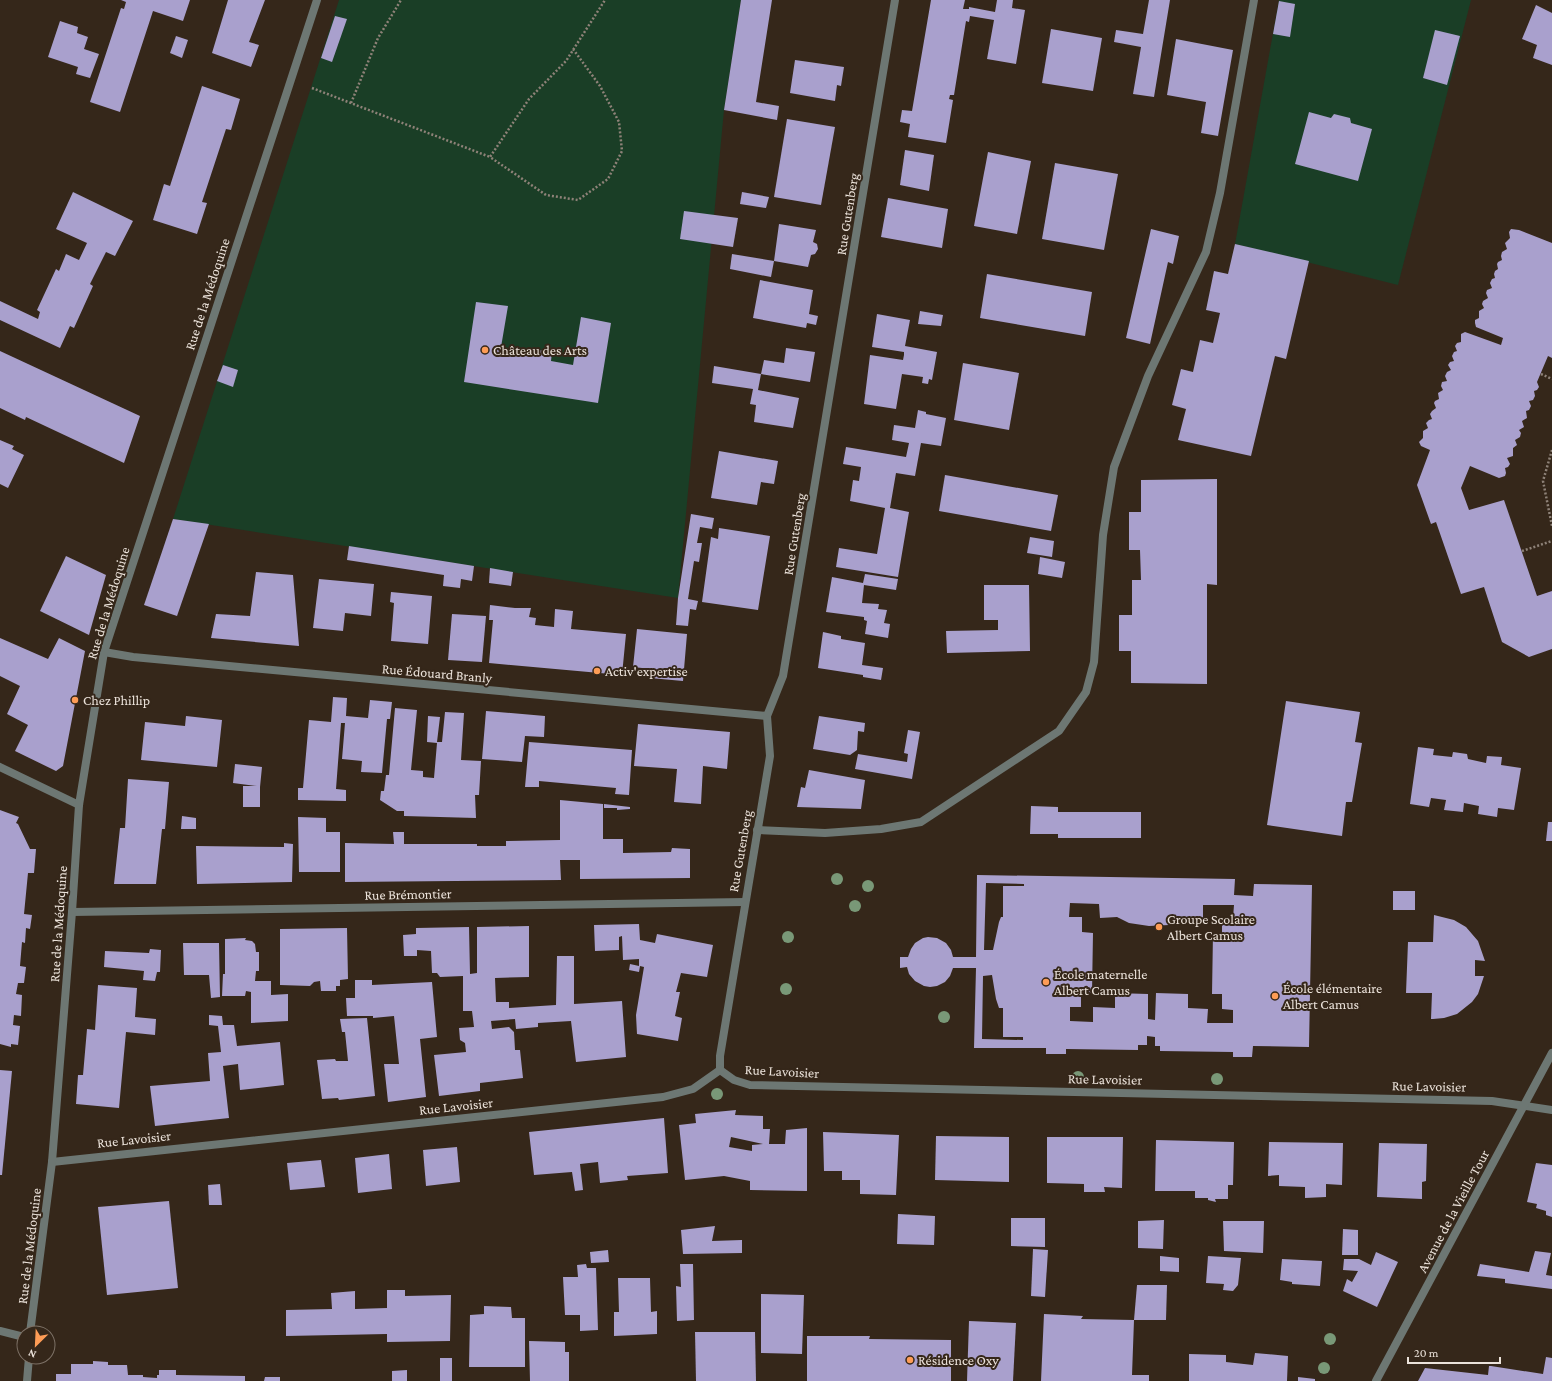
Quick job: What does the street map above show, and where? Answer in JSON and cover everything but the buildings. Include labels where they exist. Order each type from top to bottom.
[{"type":"street","name":"Rue de la Médoquine","points":[[31,1325],[52,1162],[79,805],[104,652],[317,0]]},
{"type":"street","name":"Rue Gutenberg","points":[[720,1070],[720,1056],[770,756],[767,716],[783,676],[896,0]]},
{"type":"street","points":[[757,830],[839,832],[881,830],[921,822],[1059,731],[1086,692],[1094,662],[1103,535],[1114,467],[1148,376],[1206,252],[1220,193],[1254,0]]},
{"type":"street","name":"Rue Édouard Branly","points":[[104,652],[141,658],[767,716]]},
{"type":"street","points":[[0,767],[79,805]]},
{"type":"street","name":"Rue Brémontier","points":[[72,912],[745,902]]},
{"type":"street","name":"Avenue de la Vieille Tour","points":[[1376,1381],[1552,1053]]},
{"type":"street","name":"Rue Lavoisier","points":[[52,1162],[663,1098],[693,1088],[720,1070],[734,1080],[750,1085],[1492,1101],[1552,1110]]},
{"type":"street","points":[[0,1331],[16,1335]]},
{"type":"street","points":[[27,1381],[28,1365]]},
{"type":"path","points":[[351,103],[378,38],[401,0]]},
{"type":"path","points":[[490,157],[529,98],[566,61],[605,0]]},
{"type":"path","points":[[312,88],[490,157],[546,195],[578,200],[608,180],[622,151],[619,122],[600,86],[574,49]]},
{"type":"path","points":[[1541,374],[1552,379]]},
{"type":"path","points":[[1552,450],[1543,481],[1552,526]]},
{"type":"path","points":[[1522,551],[1552,541]]},
{"type":"green space","points":[[339,0],[741,0],[724,110],[678,598],[173,519]]},
{"type":"green space","points":[[1279,0],[1471,0],[1398,285],[1235,244]]},
{"type":"place","name":"Château des Arts","points":[[485,350]]},
{"type":"place","name":"Activ'expertise","points":[[597,671]]},
{"type":"place","name":"Chez Phillip","points":[[75,700]]},
{"type":"place","name":"Groupe Scolaire Albert Camus","points":[[1159,927]]},
{"type":"place","name":"École maternelle Albert Camus","points":[[1046,982]]},
{"type":"place","name":"École élémentaire Albert Camus","points":[[1275,996]]},
{"type":"place","name":"Résidence Oxy","points":[[910,1360]]}]
